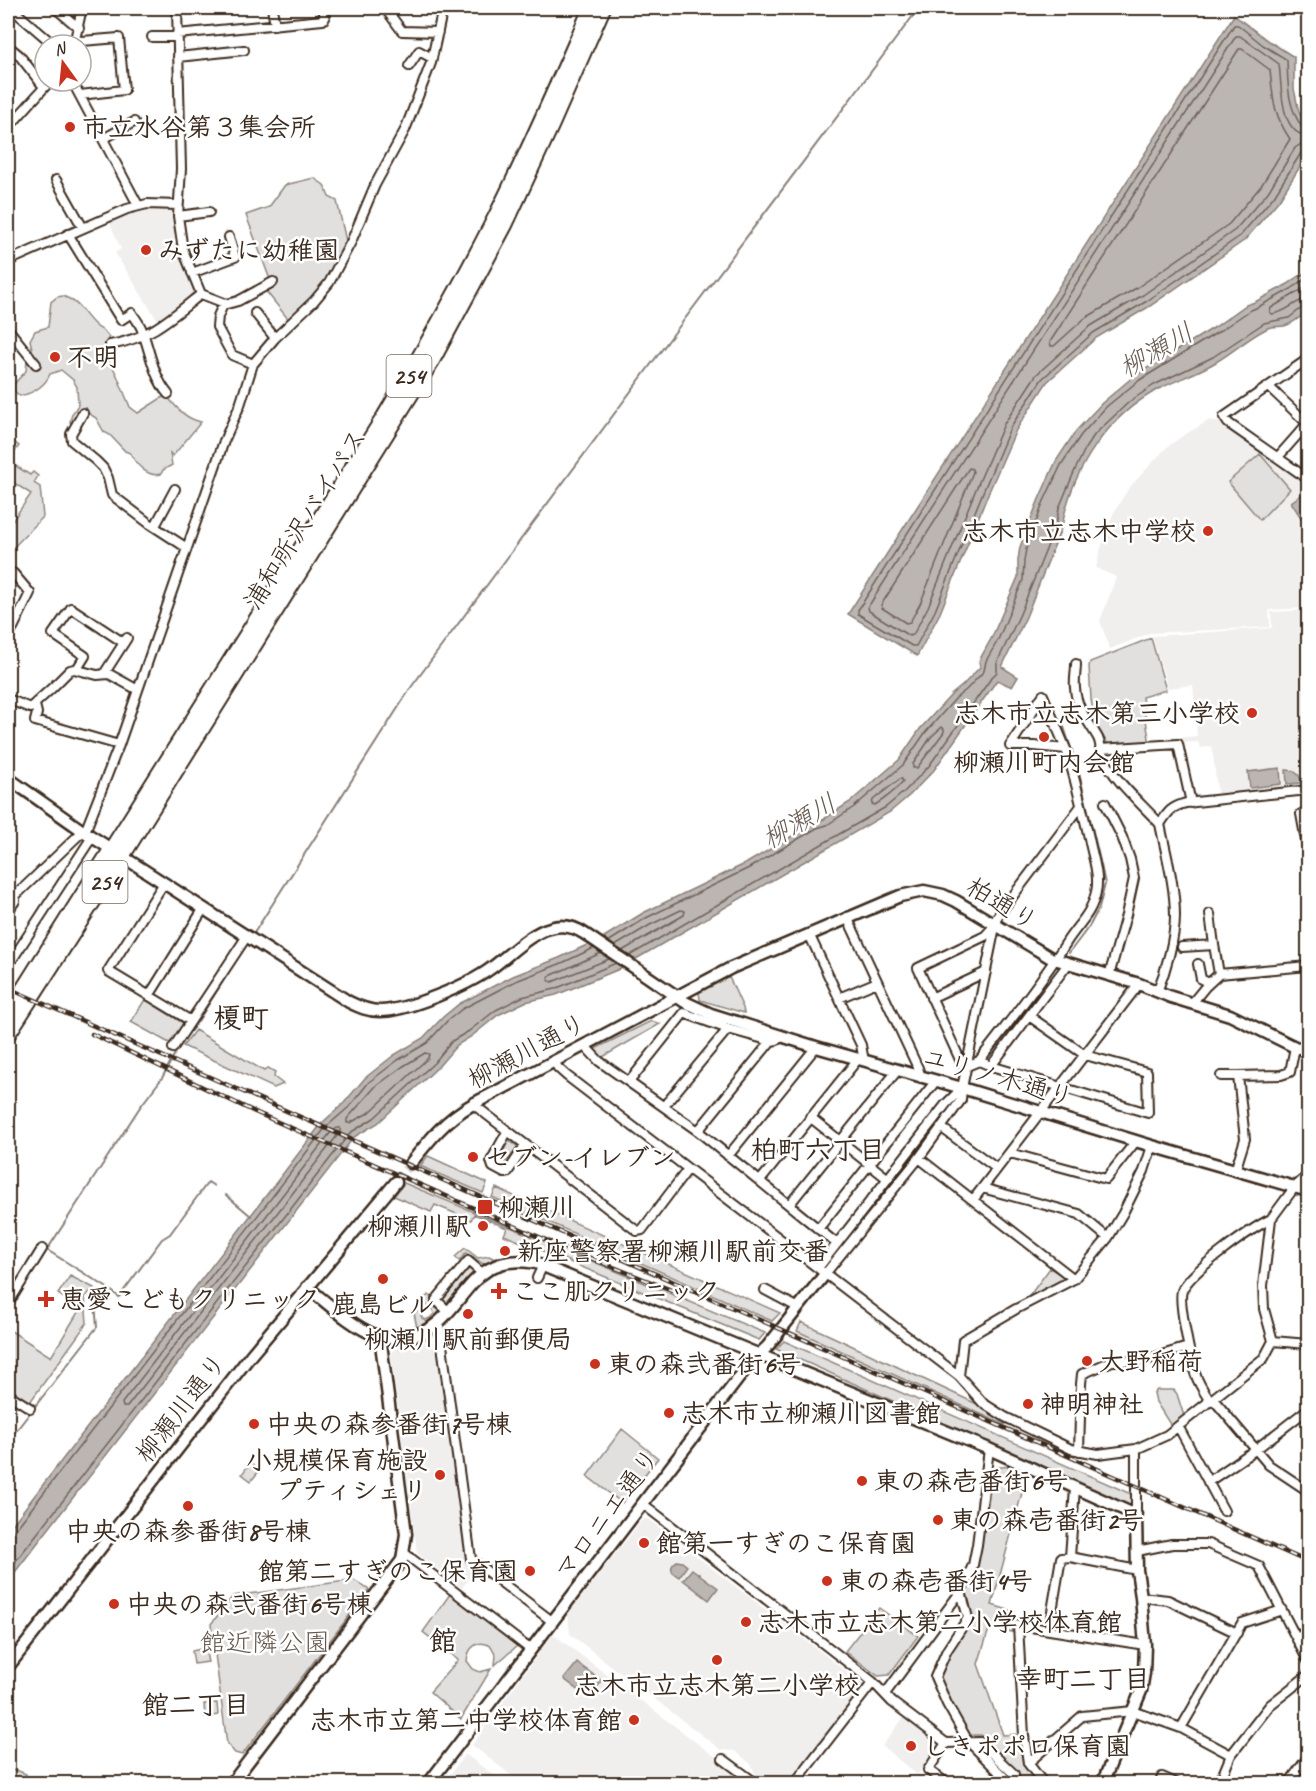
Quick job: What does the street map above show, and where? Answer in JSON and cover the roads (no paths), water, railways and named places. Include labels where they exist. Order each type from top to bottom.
[{"type":"highway","name":"浦和所沢バイパス","points":[[8,1034],[116,852],[425,348],[494,219],[591,8]]},
{"type":"highway","name":"浦和所沢バイパス","points":[[8,1013],[116,852],[391,427],[450,329],[505,225],[603,8]]},
{"type":"street","points":[[11,8],[40,33]]},
{"type":"street","points":[[56,8],[79,28]]},
{"type":"street","points":[[78,33],[82,8]]},
{"type":"street","points":[[177,8],[181,169],[178,216],[182,246],[201,294],[227,304],[238,301],[273,282]]},
{"type":"street","points":[[272,8],[275,25]]},
{"type":"street","points":[[152,37],[323,20],[325,18],[323,8]]},
{"type":"street","points":[[385,8],[402,31],[438,32]]},
{"type":"street","points":[[8,966],[87,834],[253,364],[329,283],[351,242],[375,185],[405,130],[432,58],[441,8]]},
{"type":"street","points":[[93,40],[119,38],[124,90],[80,95],[138,205]]},
{"type":"street","points":[[8,46],[33,70]]},
{"type":"street","points":[[178,57],[244,50]]},
{"type":"street","points":[[409,66],[419,51],[432,58]]},
{"type":"street","points":[[8,128],[39,93]]},
{"type":"street","points":[[103,139],[135,122]]},
{"type":"street","points":[[56,180],[83,228]]},
{"type":"street","points":[[8,261],[138,205],[178,205]]},
{"type":"street","points":[[178,216],[209,212]]},
{"type":"street","points":[[68,234],[121,320],[132,313],[142,328],[154,366],[168,394]]},
{"type":"street","points":[[192,273],[235,256],[229,237]]},
{"type":"street","points":[[110,345],[144,336],[201,294]]},
{"type":"street","points":[[224,303],[218,316],[217,327],[232,356],[253,364]]},
{"type":"street","points":[[255,313],[275,338]]},
{"type":"street","points":[[8,329],[36,364]]},
{"type":"street","points":[[1308,358],[1224,417],[1228,423],[1308,480]]},
{"type":"street","points":[[1269,387],[1308,424],[1278,457]]},
{"type":"street","points":[[83,413],[71,434],[72,441],[103,468],[112,495],[187,548]]},
{"type":"street","points":[[155,526],[174,489]]},
{"type":"street","points":[[8,578],[13,573],[30,593],[12,630],[8,632]]},
{"type":"street","points":[[77,669],[85,656],[53,634],[71,608],[125,640],[104,674]]},
{"type":"street","points":[[1076,664],[1077,702],[1100,741],[1103,757],[1118,778],[1160,824],[1175,917],[1164,975],[1157,992]]},
{"type":"street","points":[[8,699],[30,708],[70,670],[77,669],[97,675],[109,674],[138,690]]},
{"type":"street","points":[[967,1066],[979,1061],[1057,960],[1067,941],[1083,922],[1093,904],[1098,882],[1081,806],[1066,749],[1043,695],[1010,746],[1066,749]]},
{"type":"street","points":[[35,705],[37,713],[35,721],[119,745]]},
{"type":"street","points":[[1100,748],[1178,744],[1191,803]]},
{"type":"street","name":"ユリノ木通り","points":[[8,778],[87,834],[357,1006],[367,1010],[383,1011],[403,1007],[465,985],[545,930],[556,927],[577,929],[677,997],[711,1014],[1308,1191]]},
{"type":"street","points":[[1160,824],[1175,806],[1308,790]]},
{"type":"street","points":[[1105,803],[1122,837],[1134,878],[1126,915],[1108,975]]},
{"type":"street","points":[[821,1271],[920,1158],[962,1100],[962,1088],[997,917],[1081,806]]},
{"type":"street","points":[[1308,812],[1301,814],[1308,852]]},
{"type":"street","points":[[8,911],[15,901],[15,896],[87,834]]},
{"type":"street","points":[[164,883],[108,971],[191,1022]]},
{"type":"street","name":"柏通り","points":[[677,997],[731,968],[847,917],[900,896],[924,891],[956,901],[995,926],[1057,960],[1138,984],[1239,1019],[1295,1047],[1308,1050]]},
{"type":"street","points":[[149,996],[204,908]]},
{"type":"street","points":[[1210,914],[1219,974]]},
{"type":"street","points":[[847,917],[921,1078]]},
{"type":"street","points":[[967,1066],[961,1062],[918,968],[985,936],[995,926]]},
{"type":"street","points":[[760,1181],[810,1117],[861,1060],[861,1045],[809,934]]},
{"type":"street","points":[[173,1048],[247,936]]},
{"type":"street","points":[[1182,947],[1214,945]]},
{"type":"street","points":[[991,1066],[1068,964]]},
{"type":"street","points":[[1198,964],[1201,979],[1209,983]]},
{"type":"street","points":[[1192,1003],[1219,974],[1308,966]]},
{"type":"street","points":[[931,998],[986,972]]},
{"type":"street","points":[[839,998],[877,982]]},
{"type":"street","points":[[973,1200],[1138,984]]},
{"type":"street","name":"柳瀬川通り","points":[[411,1163],[442,1125],[453,1116],[677,997]]},
{"type":"street","points":[[629,1082],[684,1013],[771,1041],[782,1036]]},
{"type":"street","points":[[979,1061],[1148,1113],[1147,1072],[1085,1055],[1029,1016]]},
{"type":"street","points":[[664,1106],[728,1029]]},
{"type":"street","points":[[698,1131],[771,1041]]},
{"type":"street","points":[[584,1046],[596,1059],[698,1131],[837,1244]]},
{"type":"street","points":[[728,1156],[816,1047]]},
{"type":"street","points":[[1221,1076],[1281,1075],[1290,1072],[1295,1047]]},
{"type":"street","points":[[554,1061],[567,1076],[958,1376],[982,1403],[1005,1417],[1071,1449],[1098,1454],[1136,1449],[1167,1435],[1264,1358],[1273,1341],[1264,1309],[1263,1286],[1271,1219],[1293,1188],[1308,1174]]},
{"type":"street","points":[[789,1205],[897,1071]]},
{"type":"street","points":[[1235,1171],[1245,1139],[1238,1076]]},
{"type":"street","points":[[818,1228],[935,1082]]},
{"type":"street","points":[[821,1271],[837,1244],[962,1088]]},
{"type":"street","points":[[473,1104],[637,1231],[642,1230],[688,1169]]},
{"type":"street","points":[[810,1117],[888,1179]]},
{"type":"street","points":[[942,1128],[996,1168]]},
{"type":"street","points":[[507,1132],[491,1161],[493,1167],[507,1173],[525,1146]]},
{"type":"street","points":[[1010,1153],[1106,1179],[1136,1141]]},
{"type":"street","points":[[958,1376],[963,1340],[1074,1279],[1108,1238],[1144,1171],[1152,1146]]},
{"type":"street","points":[[920,1158],[1074,1279]]},
{"type":"street","name":"柳瀬川通り","points":[[8,1666],[251,1355],[396,1182]]},
{"type":"street","points":[[982,1188],[1079,1214],[1108,1238]]},
{"type":"street","points":[[1271,1219],[1260,1224],[1225,1250],[1189,1280],[1181,1297],[1188,1347],[1198,1382],[1211,1400],[1238,1427],[1269,1465],[1308,1491]]},
{"type":"street","points":[[8,1304],[42,1249]]},
{"type":"street","points":[[449,1312],[436,1300],[468,1261],[482,1273]]},
{"type":"street","points":[[307,1287],[359,1326],[380,1336],[399,1339],[412,1337],[439,1323],[472,1282],[496,1265],[514,1261],[528,1261],[543,1265],[989,1449],[1136,1515]]},
{"type":"street","points":[[537,1278],[543,1265]]},
{"type":"street","name":"マロニエ通り","points":[[428,1784],[751,1362],[797,1307],[821,1271]]},
{"type":"street","points":[[765,1290],[797,1307]]},
{"type":"street","points":[[439,1323],[471,1559],[552,1622]]},
{"type":"street","points":[[231,1784],[399,1564],[404,1553],[406,1534],[380,1336]]},
{"type":"street","points":[[1273,1341],[1308,1344]]},
{"type":"street","points":[[1080,1451],[1082,1374],[1112,1361],[1142,1361],[1188,1347]]},
{"type":"street","points":[[8,1394],[30,1408]]},
{"type":"street","points":[[1208,1482],[1255,1450],[1308,1409]]},
{"type":"street","points":[[1178,1426],[1224,1511]]},
{"type":"street","points":[[885,1694],[961,1591],[973,1565],[989,1449]]},
{"type":"street","points":[[1102,1783],[1134,1711],[1141,1691],[1144,1672],[1145,1645],[1137,1570],[1136,1449]]},
{"type":"street","points":[[1070,1557],[1075,1488]]},
{"type":"street","points":[[643,1504],[873,1682],[892,1702],[945,1743],[980,1742],[1014,1774],[1014,1784]]},
{"type":"street","points":[[1137,1551],[1172,1544],[1208,1544],[1259,1566],[1308,1661]]},
{"type":"street","points":[[404,1553],[531,1650]]},
{"type":"street","points":[[1049,1629],[1061,1558],[1070,1557],[1137,1570]]},
{"type":"street","points":[[961,1591],[968,1618],[947,1650],[935,1677],[968,1741],[1004,1777],[1005,1784]]},
{"type":"street","points":[[1141,1597],[1168,1600],[1237,1633]]},
{"type":"street","points":[[1181,1728],[1242,1623],[1282,1610]]},
{"type":"street","points":[[1044,1784],[1028,1763],[1024,1736],[1018,1625],[1145,1645]]},
{"type":"street","points":[[1298,1639],[1308,1628]]},
{"type":"street","points":[[1219,1784],[1231,1755],[1270,1706],[1308,1675]]},
{"type":"street","points":[[794,1784],[873,1682]]},
{"type":"street","points":[[1028,1763],[1082,1716],[1134,1711],[1181,1728],[1231,1755]]},
{"type":"street","points":[[945,1743],[928,1770],[948,1784]]},
{"type":"street","points":[[1288,1784],[1308,1757]]},
{"type":"street","points":[[723,1759],[757,1784]]},
{"type":"street","points":[[1159,1784],[1162,1777],[1178,1784]]},
{"type":"water","points":[[1234,15],[1294,57],[1294,89],[1299,112],[1308,127],[1308,150],[1303,162],[1279,200],[1245,240],[1150,306],[1096,338],[1047,382],[1016,430],[940,613],[917,656],[848,614]]},
{"type":"water","points":[[1308,270],[1307,312],[1287,325],[1266,329],[1209,366],[1140,400],[1108,429],[1083,465],[1074,485],[1062,526],[1026,617],[1002,667],[1018,677],[1012,687],[997,680],[934,770],[910,795],[890,812],[617,970],[556,995],[525,1002],[498,1015],[457,1045],[438,1067],[378,1123],[354,1137],[8,1581],[8,1530],[322,1123],[344,1103],[365,1078],[394,1055],[423,1038],[459,1004],[513,976],[604,937],[643,913],[747,863],[850,802],[899,760],[920,729],[980,667],[979,661],[1018,577],[1020,547],[1039,499],[1056,461],[1076,431],[1102,403],[1134,376],[1215,327],[1246,305],[1288,284]]},
{"type":"water","points":[[1307,491],[1308,493],[1308,529],[1291,502]]},
{"type":"water","points":[[1280,768],[1281,784],[1250,788],[1248,772]]},
{"type":"water","points":[[1286,770],[1296,773],[1302,783],[1287,784]]},
{"type":"water","points":[[677,1561],[687,1566],[679,1577],[673,1573],[672,1569]]},
{"type":"water","points":[[692,1569],[718,1588],[709,1600],[683,1580]]},
{"type":"water","points":[[577,1663],[602,1681],[589,1698],[564,1679]]},
{"type":"waterway","points":[[254,933],[412,686],[919,8]]},
{"type":"waterway","points":[[1064,727],[1079,773],[1105,884],[1099,908],[1090,925],[1069,953]]},
{"type":"waterway","points":[[8,1441],[97,1327],[95,1303],[109,1289],[47,1250],[140,1107],[162,1078],[179,1046],[198,1021],[247,943]]},
{"type":"waterway","points":[[109,1289],[119,1297],[208,1182],[214,1186]]},
{"type":"waterway","points":[[226,1195],[251,1216]]},
{"type":"tunnel","points":[[396,1182],[411,1163]]},
{"type":"railway","points":[[8,988],[1308,1562]]},
{"type":"railway","points":[[92,1034],[255,1112],[555,1244],[679,1293]]},
{"type":"place","name":"市立水谷第３集会所","points":[[70,127]]},
{"type":"place","name":"みずたに幼稚園","points":[[146,250]]},
{"type":"place","name":"不明","points":[[55,357]]},
{"type":"place","name":"志木市立志木中学校","points":[[1208,531]]},
{"type":"place","name":"志木市立志木第三小学校","points":[[1252,713]]},
{"type":"place","name":"柳瀬川町内会館","points":[[1044,737]]},
{"type":"place","name":"セブン-イレブン","points":[[473,1157]]},
{"type":"place","name":"柳瀬川","points":[[485,1207]]},
{"type":"place","name":"柳瀬川駅","points":[[483,1226]]},
{"type":"place","name":"新座警察署柳瀬川駅前交番","points":[[505,1251]]},
{"type":"place","name":"鹿島ビル","points":[[383,1279]]},
{"type":"place","name":"ここ肌クリニック","points":[[499,1291]]},
{"type":"place","name":"恵愛こどもクリニック","points":[[46,1299]]},
{"type":"place","name":"柳瀬川駅前郵便局","points":[[468,1314]]},
{"type":"place","name":"大野稲荷","points":[[1087,1361]]},
{"type":"place","name":"東の森弐番街6号","points":[[595,1364]]},
{"type":"place","name":"神明神社","points":[[1028,1404]]},
{"type":"place","name":"志木市立柳瀬川図書館","points":[[669,1413]]},
{"type":"place","name":"中央の森参番街7号棟","points":[[254,1424]]},
{"type":"place","name":"小規模保育施設 プティシェリ","points":[[440,1475]]},
{"type":"place","name":"東の森壱番街6号","points":[[862,1481]]},
{"type":"place","name":"中央の森参番街8号棟","points":[[188,1506]]},
{"type":"place","name":"東の森壱番街2号","points":[[938,1520]]},
{"type":"place","name":"館第一すぎのこ保育園","points":[[644,1543]]},
{"type":"place","name":"館第二すぎのこ保育園","points":[[530,1571]]},
{"type":"place","name":"東の森壱番街4号","points":[[827,1581]]},
{"type":"place","name":"中央の森弐番街6号棟","points":[[114,1604]]},
{"type":"place","name":"志木市立志木第二小学校体育館","points":[[746,1622]]},
{"type":"place","name":"志木市立志木第二小学校","points":[[717,1660]]},
{"type":"place","name":"志木市立第二中学校体育館","points":[[634,1720]]},
{"type":"place","name":"しきポポロ保育園","points":[[911,1746]]},
{"type":"district","name":"榎町","points":[[241,1017]]},
{"type":"district","name":"柏町六丁目","points":[[818,1150]]},
{"type":"district","name":"館","points":[[443,1640]]},
{"type":"district","name":"幸町二丁目","points":[[1083,1679]]},
{"type":"district","name":"館二丁目","points":[[196,1705]]},
{"type":"park label","name":"館近隣公園","points":[[265,1642]]}]
